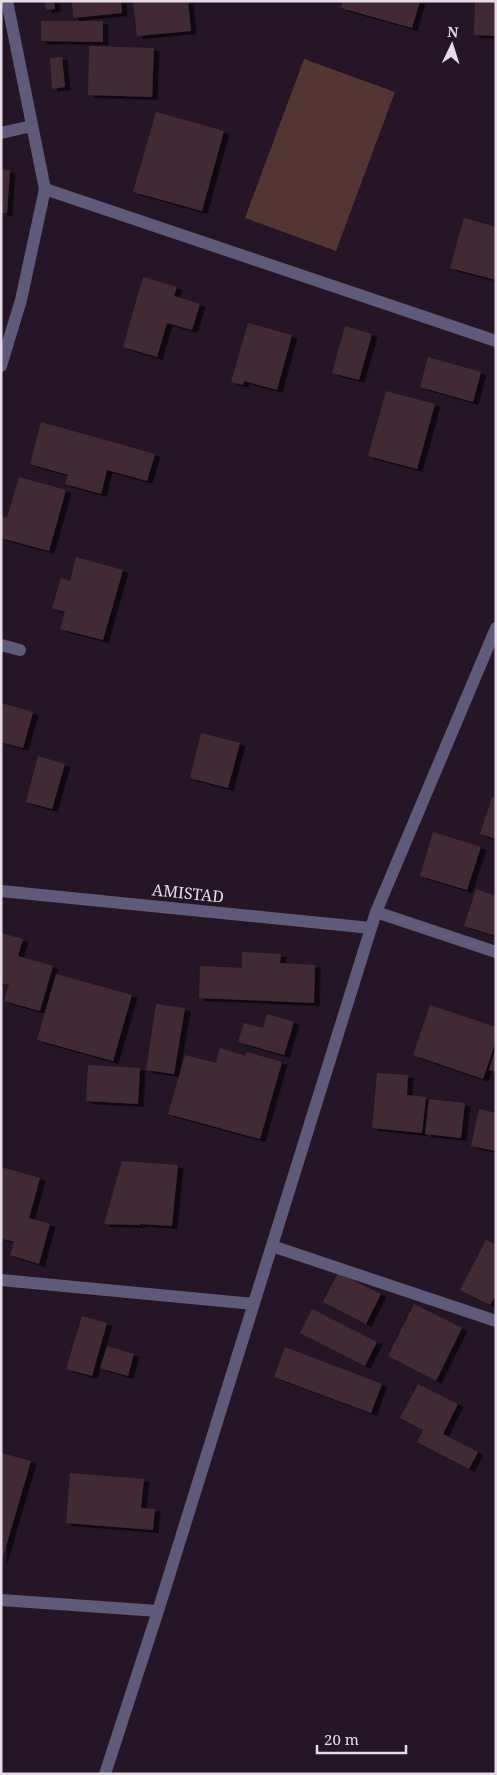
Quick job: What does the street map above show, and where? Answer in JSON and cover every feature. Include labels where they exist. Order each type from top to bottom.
[{"type":"street","points":[[1,366],[21,300],[45,189],[7,1]]},
{"type":"street","points":[[1,133],[32,126]]},
{"type":"street","points":[[45,189],[496,341]]},
{"type":"street","points":[[105,1774],[158,1611],[376,912],[496,628]]},
{"type":"street","points":[[1,645],[20,650]]},
{"type":"street","name":"AMISTAD","points":[[1,891],[371,928]]},
{"type":"street","points":[[376,912],[496,952]]},
{"type":"street","points":[[272,1246],[496,1321]]},
{"type":"street","points":[[1,1280],[254,1304]]},
{"type":"street","points":[[1,1600],[158,1611]]},
{"type":"shaded area","points":[[304,59],[395,92],[336,251],[245,218]]},
{"type":"building","points":[[45,1],[54,1],[55,9],[46,10]]},
{"type":"building","points":[[72,1],[121,1],[122,13],[73,18]]},
{"type":"building","points":[[133,1],[188,1],[191,31],[137,36]]},
{"type":"building","points":[[343,1],[420,1],[412,28],[341,8]]},
{"type":"building","points":[[475,1],[496,1],[496,36],[474,35]]},
{"type":"building","points":[[41,21],[103,21],[103,42],[41,41]]},
{"type":"building","points":[[89,46],[154,48],[152,97],[88,95]]},
{"type":"building","points":[[62,57],[65,87],[52,89],[50,58]]},
{"type":"building","points":[[156,112],[224,131],[202,211],[133,192]]},
{"type":"building","points":[[1,169],[10,170],[7,213],[1,213]]},
{"type":"building","points":[[464,218],[496,227],[496,280],[450,268]]},
{"type":"building","points":[[143,277],[177,287],[174,296],[200,304],[192,330],[167,323],[157,357],[123,347]]},
{"type":"building","points":[[248,323],[292,335],[277,390],[244,381],[243,385],[231,382]]},
{"type":"building","points":[[345,326],[372,334],[359,380],[332,373]]},
{"type":"building","points":[[428,357],[481,372],[473,402],[420,387]]},
{"type":"building","points":[[386,391],[435,404],[417,469],[368,456]]},
{"type":"building","points":[[41,422],[155,454],[147,481],[107,470],[101,494],[65,484],[68,475],[30,464]]},
{"type":"building","points":[[19,477],[66,490],[49,551],[1,538],[1,516],[7,518]]},
{"type":"building","points":[[76,557],[123,570],[103,640],[60,629],[65,612],[52,608],[61,578],[70,581]]},
{"type":"building","points":[[1,703],[33,712],[23,748],[1,742]]},
{"type":"building","points":[[201,733],[240,743],[228,788],[190,778]]},
{"type":"building","points":[[38,756],[65,764],[52,809],[26,802]]},
{"type":"building","points":[[492,797],[496,798],[496,839],[480,834]]},
{"type":"building","points":[[433,832],[481,847],[467,890],[420,876]]},
{"type":"building","points":[[476,889],[496,896],[496,936],[464,926]]},
{"type":"building","points":[[1,933],[23,939],[18,956],[53,966],[40,1011],[4,1001],[9,985],[1,983]]},
{"type":"building","points":[[242,952],[281,954],[280,963],[315,965],[314,1003],[199,998],[200,966],[242,968]]},
{"type":"building","points":[[56,974],[132,995],[113,1061],[37,1040]]},
{"type":"building","points":[[156,1004],[185,1008],[174,1074],[146,1070]]},
{"type":"building","points":[[430,1005],[496,1027],[496,1041],[483,1079],[413,1055]]},
{"type":"building","points":[[267,1014],[294,1022],[284,1055],[238,1042],[244,1023],[263,1028]]},
{"type":"building","points":[[220,1048],[245,1056],[247,1052],[282,1062],[260,1139],[168,1114],[185,1055],[216,1063]]},
{"type":"building","points":[[496,1050],[496,1072],[489,1070]]},
{"type":"building","points":[[88,1065],[140,1068],[138,1104],[86,1101]]},
{"type":"building","points":[[377,1073],[408,1075],[407,1095],[426,1097],[422,1133],[372,1128]]},
{"type":"building","points":[[429,1099],[465,1103],[461,1138],[425,1134]]},
{"type":"building","points":[[479,1109],[496,1113],[496,1151],[471,1146]]},
{"type":"building","points":[[122,1161],[178,1165],[172,1226],[104,1224]]},
{"type":"building","points":[[1,1167],[40,1178],[29,1218],[50,1224],[39,1264],[10,1255],[14,1242],[1,1238]]},
{"type":"building","points":[[486,1240],[496,1245],[496,1295],[490,1305],[460,1290]]},
{"type":"building","points":[[338,1273],[381,1294],[366,1324],[323,1302]]},
{"type":"building","points":[[414,1304],[462,1328],[436,1381],[388,1356]]},
{"type":"building","points":[[312,1309],[377,1342],[365,1366],[300,1333]]},
{"type":"building","points":[[82,1316],[107,1323],[92,1376],[66,1369]]},
{"type":"building","points":[[107,1346],[134,1354],[128,1376],[100,1368]]},
{"type":"building","points":[[285,1347],[382,1384],[371,1413],[274,1377]]},
{"type":"building","points":[[418,1384],[458,1404],[443,1434],[478,1452],[469,1469],[417,1442],[423,1430],[400,1418]]},
{"type":"building","points":[[1,1453],[31,1461],[2,1560],[1,1560]]},
{"type":"building","points":[[70,1473],[144,1479],[141,1508],[155,1509],[153,1530],[66,1523]]}]
